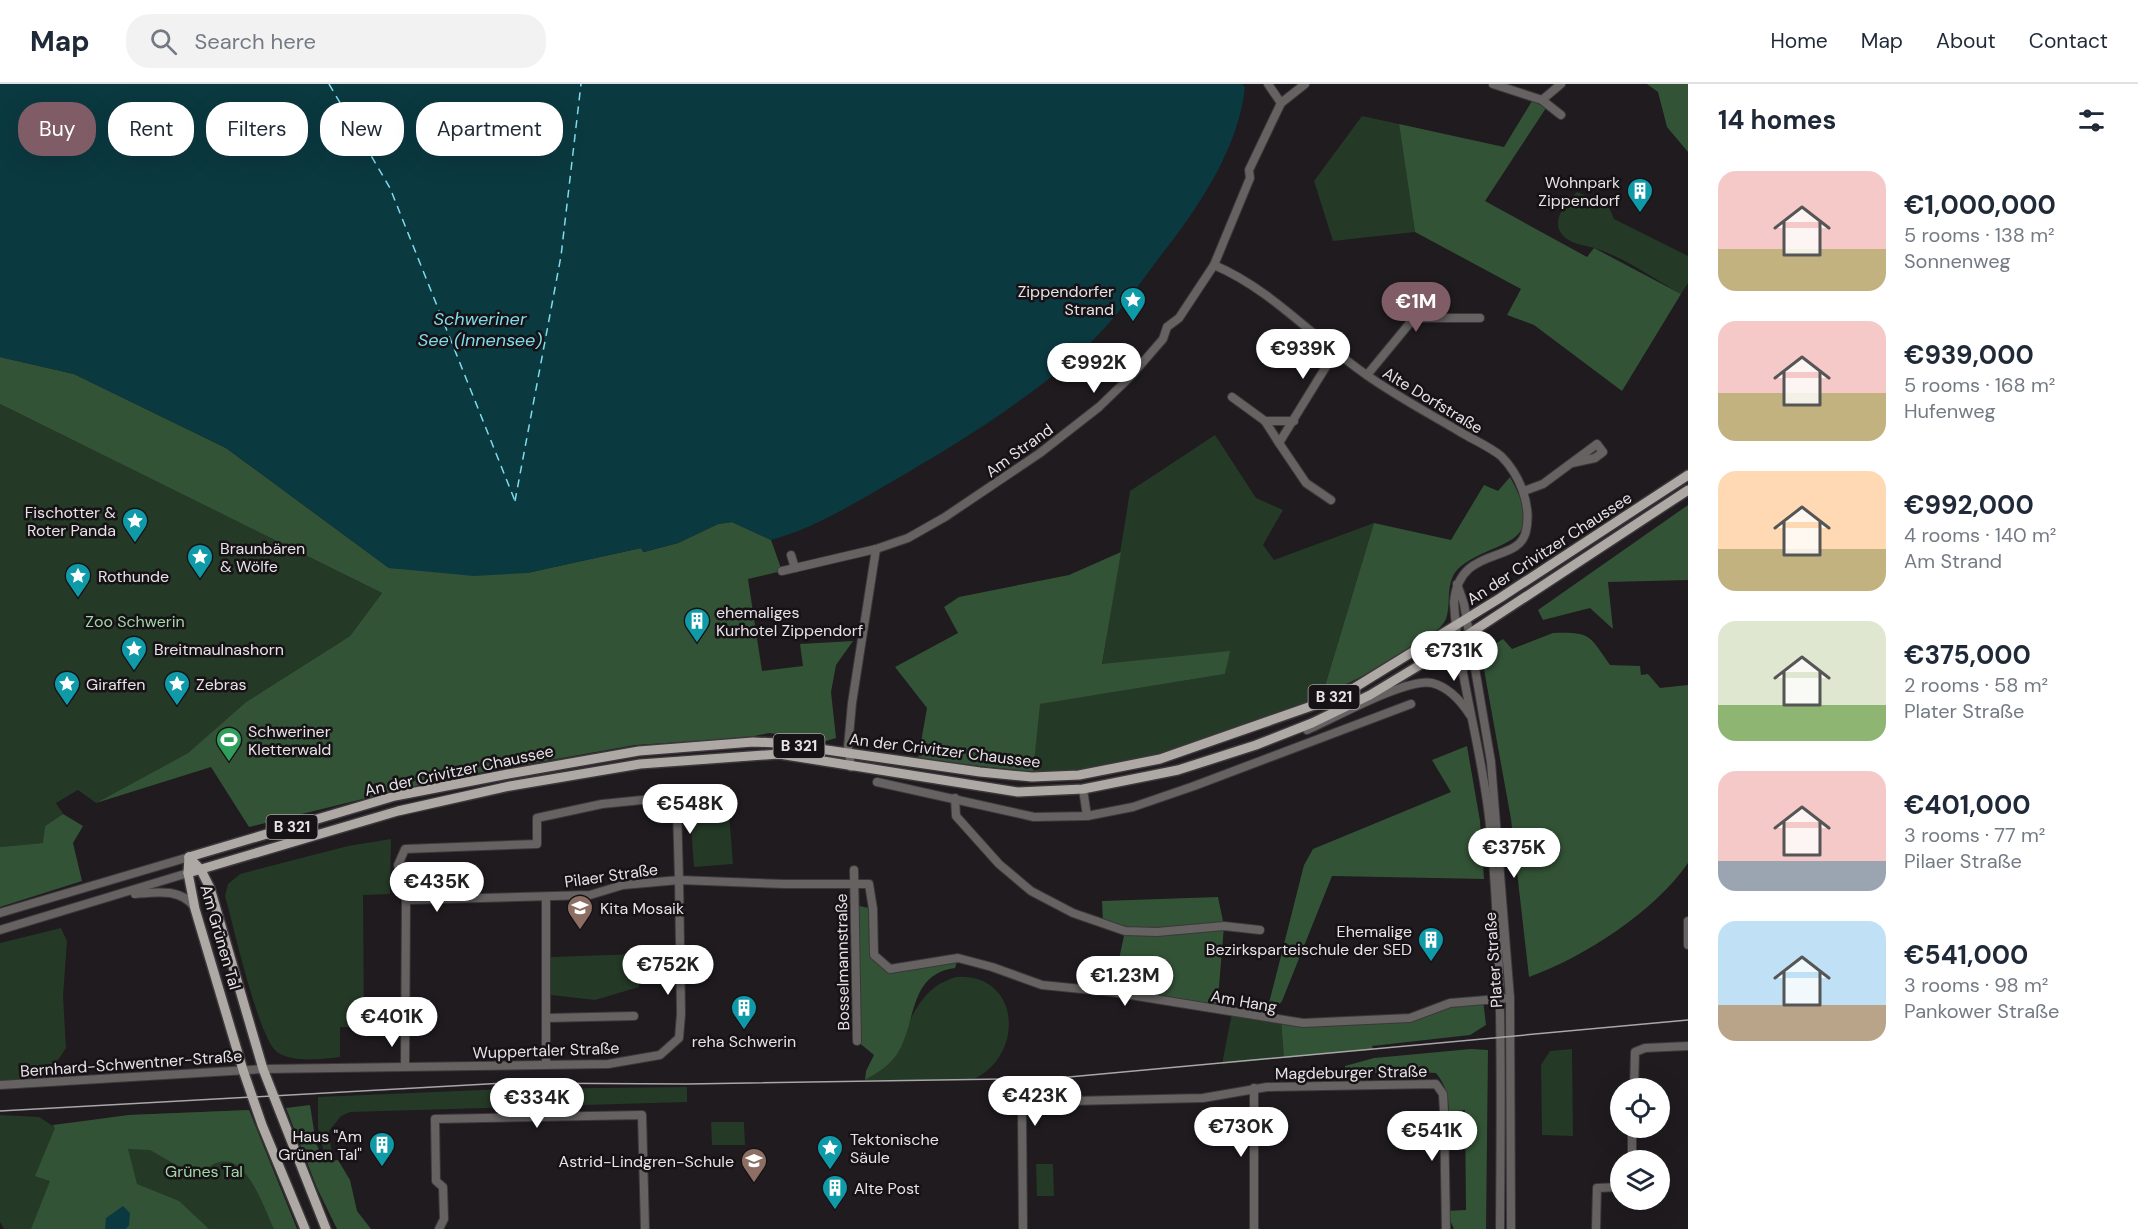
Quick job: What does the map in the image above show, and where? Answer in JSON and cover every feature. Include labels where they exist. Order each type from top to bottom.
[{"type":"main road","name":"An der Crivitzer Chaussee","points":[[189,857],[395,796],[611,755],[753,742],[1032,777],[1079,775],[1126,767],[1202,745],[1332,698],[1375,676],[1688,475]]},
{"type":"main road","name":"An der Crivitzer Chaussee","points":[[188,873],[398,811],[510,786],[612,767],[756,754],[790,756],[996,790],[1041,792],[1083,789],[1178,770],[1256,745],[1352,704],[1469,634],[1688,490]]},
{"type":"main road","name":"Am Grünen Tal","points":[[189,857],[201,870],[210,888],[263,1069],[326,1229]]},
{"type":"main road","name":"Am Grünen Tal","points":[[189,857],[188,873],[195,909],[243,1070],[262,1125],[305,1229]]},
{"type":"street","points":[[1268,84],[1281,103],[1305,84]]},
{"type":"street","points":[[1493,84],[1542,100],[1561,116]]},
{"type":"street","points":[[1542,100],[1561,84]]},
{"type":"street","name":"Am Strand","points":[[782,570],[876,549],[908,538],[970,502],[1040,453],[1108,399],[1163,339],[1167,327],[1179,318],[1214,265],[1250,178],[1249,170],[1281,103]]},
{"type":"street","name":"Alte Dorfstraße","points":[[1214,265],[1263,290],[1335,352],[1366,375],[1499,454],[1524,491],[1527,518],[1524,538],[1511,549],[1473,565],[1457,584]]},
{"type":"street","points":[[1366,375],[1414,318],[1480,318]]},
{"type":"street","points":[[1279,443],[1335,352]]},
{"type":"street","points":[[1232,397],[1264,421],[1306,483],[1331,500]]},
{"type":"street","points":[[1264,421],[1294,421]]},
{"type":"street","points":[[1524,491],[1543,484],[1572,463]]},
{"type":"street","points":[[851,767],[849,753],[852,703],[876,549]]},
{"type":"street","points":[[791,555],[795,568]]},
{"type":"street","points":[[1457,584],[1466,619]]},
{"type":"street","points":[[1456,626],[1454,602],[1457,584]]},
{"type":"street","name":"Plater Straße","points":[[1466,619],[1491,762],[1510,998],[1511,1229]]},
{"type":"street","name":"Plater Straße","points":[[1456,626],[1474,719],[1490,826],[1500,999],[1500,1229]]},
{"type":"street","name":"B 321","points":[[1256,745],[1302,732],[1415,684],[1433,684],[1444,689],[1460,702],[1474,719]]},
{"type":"street","points":[[877,782],[1034,817],[1087,816],[1132,807],[1411,704]]},
{"type":"street","points":[[1083,789],[1087,816]]},
{"type":"street","points":[[956,798],[956,816],[999,864],[1031,891],[1073,913],[1125,931],[1157,932],[1224,926],[1260,930]]},
{"type":"street","name":"Pilaer Straße","points":[[405,1067],[406,900],[398,865],[405,849],[537,844],[537,818],[602,804],[652,799],[671,801],[677,808],[679,880],[623,885],[590,895],[406,900]]},
{"type":"street","name":"An der Crivitzer Chaussee","points":[[0,913],[189,857]]},
{"type":"street","name":"Bosselmannstraße","points":[[855,870],[850,884],[857,1041]]},
{"type":"street","name":"An der Crivitzer Chaussee","points":[[0,930],[188,873]]},
{"type":"street","points":[[679,880],[850,884]]},
{"type":"street","name":"Wuppertaler Straße","points":[[263,1069],[608,1064],[660,1055],[679,1038],[681,1014],[679,880]]},
{"type":"street","name":"Bosselmannstraße","points":[[850,884],[869,884],[873,909],[874,955]]},
{"type":"street","name":"An der Crivitzer Chaussee","points":[[121,895],[160,892],[184,896],[195,909]]},
{"type":"street","points":[[546,897],[546,1064]]},
{"type":"street","points":[[1688,921],[1688,945]]},
{"type":"street","name":"Am Hang","points":[[874,955],[890,969],[958,958],[992,967],[1042,985],[1121,994],[1304,1023],[1410,1018],[1450,1003],[1510,998]]},
{"type":"street","points":[[546,1018],[634,1016]]},
{"type":"street","points":[[1634,1078],[1635,1052],[1645,1048],[1688,1046]]},
{"type":"street","name":"Bernhard-Schwentner-Straße","points":[[0,1085],[263,1069]]},
{"type":"street","name":"Magdeburger Straße","points":[[1023,1229],[1022,1113],[1028,1102],[1203,1098],[1254,1088],[1436,1084],[1443,1094],[1446,1229]]},
{"type":"street","name":"Magdeburger Straße","points":[[1254,1088],[1254,1229]]},
{"type":"street","points":[[439,1229],[444,1219],[442,1187],[436,1180],[435,1119],[642,1115],[645,1229]]},
{"type":"street","points":[[1596,1229],[1597,1188],[1610,1187]]},
{"type":"green space","points":[[1647,84],[1688,84],[1688,152],[1667,127],[1658,92]]},
{"type":"green space","points":[[1532,101],[1540,102],[1546,108],[1485,201],[1587,257],[1594,248],[1681,294],[1622,391],[1534,325],[1507,315],[1521,289],[1415,232],[1399,124],[1504,147]]},
{"type":"green space","points":[[1362,116],[1399,124],[1415,232],[1333,241],[1314,181]]},
{"type":"green space","points":[[1577,192],[1608,205],[1614,219],[1688,256],[1688,283],[1681,294],[1616,257],[1572,242],[1565,237],[1558,227],[1559,216]]},
{"type":"green space","points":[[0,357],[74,374],[226,448],[389,568],[527,573],[641,548],[644,552],[678,543],[718,524],[732,522],[771,540],[782,571],[748,579],[762,671],[803,666],[800,644],[853,641],[836,665],[831,692],[836,738],[826,741],[769,733],[745,738],[635,745],[444,779],[249,827],[211,767],[96,803],[188,753],[246,702],[350,636],[382,593],[0,404]]},
{"type":"green space","name":"Zoo Schwerin","points":[[0,404],[382,593],[350,636],[246,702],[188,753],[96,803],[78,790],[56,803],[63,814],[45,826],[44,843],[0,847]]},
{"type":"green space","points":[[1215,435],[1256,498],[1283,510],[1263,545],[1274,560],[1374,523],[1322,696],[1181,748],[1108,765],[1033,772],[1039,704],[1225,674],[1229,652],[1102,665],[1130,491]]},
{"type":"green space","points":[[1510,477],[1521,500],[1524,517],[1522,529],[1514,538],[1460,567],[1450,585],[1446,619],[1439,628],[1390,662],[1322,696],[1374,523],[1451,540],[1484,485],[1498,491]]},
{"type":"green space","points":[[1688,505],[1688,580],[1608,582],[1613,629],[1590,608],[1543,620],[1538,610]]},
{"type":"green space","points":[[1121,552],[1102,664],[1230,651],[1225,674],[1040,704],[1033,772],[918,759],[927,708],[895,667],[958,633],[944,607],[959,597],[1069,575]]},
{"type":"green space","points":[[1553,633],[1575,633],[1588,637],[1610,665],[1640,666],[1641,675],[1648,674],[1660,688],[1688,685],[1688,863],[1657,898],[1616,931],[1572,958],[1529,977],[1511,819],[1481,653],[1503,639],[1512,649]]},
{"type":"green space","points":[[1467,746],[1480,821],[1484,879],[1332,876],[1282,1001],[1265,1019],[1304,865],[1313,849],[1451,792],[1432,760]]},
{"type":"green space","points":[[728,801],[733,864],[694,867],[690,811],[711,809],[711,802]]},
{"type":"green space","points":[[63,814],[83,826],[73,843],[82,881],[0,907],[0,847],[43,843],[45,826]]},
{"type":"green space","points":[[391,839],[390,894],[363,895],[364,1027],[340,1027],[340,1057],[291,1058],[277,1052],[262,1026],[240,954],[225,896],[228,884],[240,874],[348,846]]},
{"type":"green space","points":[[1218,897],[1224,926],[1217,1010],[1112,992],[1125,931],[1103,924],[1102,901]]},
{"type":"green space","points":[[855,905],[873,909],[874,955],[890,969],[958,958],[955,968],[940,972],[921,990],[897,1054],[887,1066],[865,1080],[866,1071],[874,1055],[857,1041]]},
{"type":"green space","points":[[61,928],[67,941],[63,996],[66,1048],[58,1060],[57,1081],[0,1085],[0,943]]},
{"type":"green space","points":[[638,954],[639,987],[595,1000],[551,995],[551,957]]},
{"type":"green space","points":[[956,977],[978,979],[994,988],[1004,1002],[1009,1018],[1008,1036],[1001,1054],[989,1069],[972,1080],[865,1080],[876,1073],[898,1049],[912,1017],[926,995],[939,984]]},
{"type":"green space","points":[[1483,1000],[1486,1025],[1470,1035],[1372,1046],[1373,1049],[1284,1058],[1281,1021],[1410,1018],[1450,1003]]},
{"type":"green space","points":[[1232,1013],[1281,1021],[1284,1058],[1222,1064]]},
{"type":"green space","points":[[1471,1049],[1488,1050],[1486,1229],[1454,1229],[1446,1211],[1466,1210],[1465,1110],[1449,1112],[1446,1091],[1436,1073],[1402,1071],[1345,1075],[1345,1066],[1374,1058]]},
{"type":"green space","points":[[1572,1049],[1573,1136],[1542,1135],[1541,1065],[1550,1051]]},
{"type":"green space","points":[[687,1087],[687,1102],[350,1112],[341,1116],[329,1131],[332,1155],[328,1158],[325,1157],[318,1128],[318,1097],[505,1089]]},
{"type":"green space","points":[[310,1105],[316,1143],[324,1162],[338,1160],[350,1180],[357,1211],[371,1229],[337,1229],[317,1188],[286,1108]]},
{"type":"green space","name":"Grünes Tal","points":[[249,1110],[297,1229],[4,1229],[0,1222],[0,1115],[39,1117],[53,1126],[129,1115]]},
{"type":"green space","name":"Grünes Tal","points":[[249,1110],[297,1229],[274,1229],[252,1182],[234,1164],[224,1161],[212,1165],[199,1178],[150,1150],[128,1149],[137,1184],[179,1201],[209,1229],[31,1229],[50,1181],[35,1176],[55,1128],[53,1125],[129,1115]]},
{"type":"green space","points":[[711,1122],[744,1122],[745,1145],[712,1145]]},
{"type":"green space","points":[[1036,1164],[1053,1164],[1054,1196],[1037,1196]]},
{"type":"water","name":"Schweriner See (Innensee)","points":[[0,84],[1242,84],[1245,87],[1235,130],[1218,171],[1182,228],[1099,334],[1028,395],[919,466],[834,515],[771,540],[732,522],[718,524],[678,543],[643,552],[641,548],[527,573],[474,576],[389,568],[226,448],[74,374],[0,357]]},
{"type":"water","points":[[123,1206],[130,1213],[129,1225],[126,1229],[105,1229],[106,1218]]},
{"type":"ferry route","points":[[329,84],[390,188],[515,501]]},
{"type":"ferry route","points":[[515,501],[561,256],[581,84]]},
{"type":"tram line","points":[[0,1111],[505,1083],[687,1084],[1058,1078],[1688,1020]]},
{"type":"place","name":"Wohnpark Zippendorf","points":[[1640,214]]},
{"type":"place","name":"Zippendorfer Strand","points":[[1133,323]]},
{"type":"place","name":"Fischotter & Roter Panda","points":[[135,544]]},
{"type":"place","name":"Braunbären & Wölfe","points":[[200,580]]},
{"type":"place","name":"Rothunde","points":[[78,599]]},
{"type":"place","name":"ehemaliges Kurhotel Zippendorf","points":[[697,644]]},
{"type":"place","name":"Breitmaulnashorn","points":[[134,672]]},
{"type":"place","name":"Giraffen","points":[[67,707]]},
{"type":"place","name":"Zebras","points":[[177,707]]},
{"type":"place","name":"Schweriner Kletterwald","points":[[229,763]]},
{"type":"place","name":"Kita Mosaik","points":[[580,931]]},
{"type":"place","name":"Ehemalige Bezirksparteischule der SED","points":[[1431,963]]},
{"type":"place","name":"reha Schwerin","points":[[744,1031]]},
{"type":"place","name":"Haus \"Am Grünen Tal\"","points":[[382,1168]]},
{"type":"place","name":"Tektonische Säule","points":[[830,1171]]},
{"type":"place","name":"Astrid-Lindgren-Schule","points":[[754,1184]]},
{"type":"place","name":"Alte Post","points":[[835,1211]]}]
